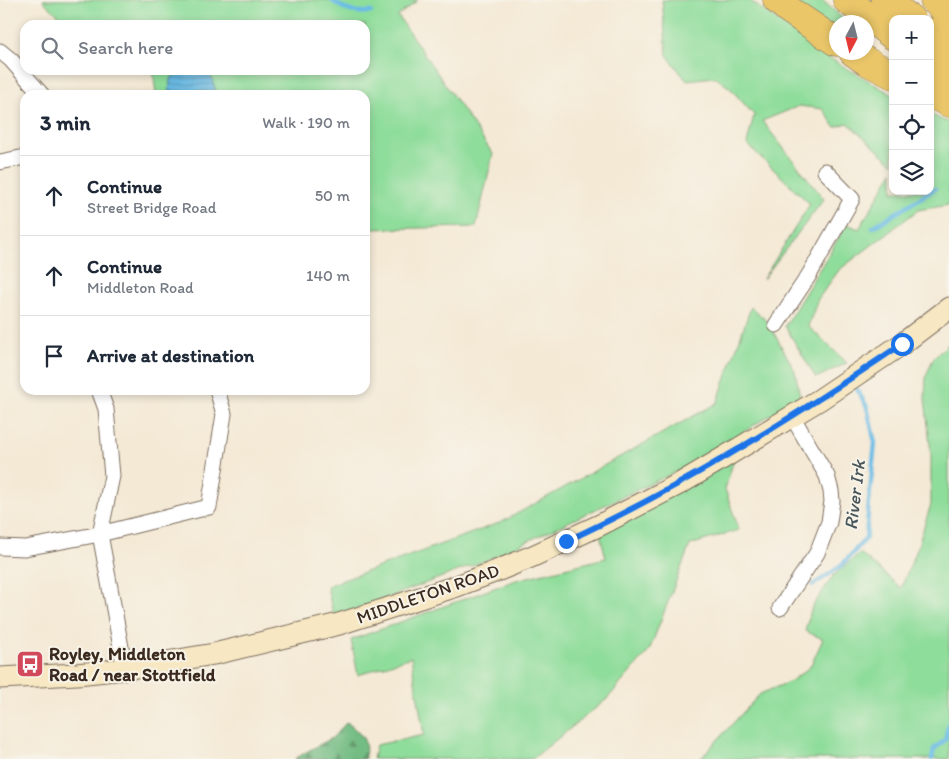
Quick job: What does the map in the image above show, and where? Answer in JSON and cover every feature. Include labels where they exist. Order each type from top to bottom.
[{"type":"highway","points":[[777,0],[829,37]]},
{"type":"highway","points":[[847,0],[889,33]]},
{"type":"highway","points":[[885,0],[906,15]]},
{"type":"highway","points":[[934,0],[949,14]]},
{"type":"highway","points":[[934,35],[949,45]]},
{"type":"highway","points":[[865,60],[889,73]]},
{"type":"highway","points":[[934,65],[949,74]]},
{"type":"highway","points":[[934,96],[949,103]]},
{"type":"main road","name":"MIDDLETON ROAD","points":[[0,678],[125,669],[214,654],[339,624],[494,572],[558,545],[635,508],[718,462],[819,400],[902,344],[949,308]]},
{"type":"street","points":[[0,51],[20,69]]},
{"type":"street","points":[[25,75],[38,90]]},
{"type":"street","points":[[0,162],[20,158]]},
{"type":"street","points":[[776,325],[809,275],[852,199],[825,171]]},
{"type":"street","points":[[101,395],[106,409],[112,476],[100,534],[125,669]]},
{"type":"street","points":[[0,548],[25,548],[100,534],[209,507],[224,414],[218,395]]},
{"type":"street","points":[[780,608],[817,553],[829,522],[832,501],[826,476],[792,416]]},
{"type":"green space","points":[[42,0],[418,0],[398,16],[493,154],[476,227],[370,229],[370,90],[155,90],[154,75],[370,75],[370,20],[64,20]]},
{"type":"green space","points":[[662,0],[749,0],[829,58],[829,60],[833,60],[889,93],[889,160],[848,123],[835,127],[823,109],[799,106],[762,121],[824,199],[763,279],[810,204],[747,144],[754,115],[730,88],[715,77],[686,80],[667,55]]},
{"type":"green space","points":[[787,0],[822,0],[839,15],[829,15],[829,27]]},
{"type":"green space","points":[[934,116],[949,123],[949,205],[918,210],[839,270],[818,299],[808,326],[847,363],[816,378],[785,326],[847,224],[859,229],[889,178],[889,195],[934,195]]},
{"type":"green space","points":[[751,307],[768,322],[795,371],[800,396],[695,463],[487,560],[334,618],[327,586],[502,522],[717,403]]},
{"type":"green space","points":[[949,343],[949,759],[700,759],[760,694],[791,681],[810,667],[823,639],[805,631],[812,607],[833,576],[860,553],[901,588],[917,549],[931,504],[931,454],[925,398],[926,376],[933,359]]},
{"type":"green space","points":[[735,456],[725,489],[739,530],[690,545],[649,651],[607,699],[532,759],[373,759],[376,745],[424,735],[411,657],[358,675],[351,640],[516,580],[606,558],[600,534]]},
{"type":"green space","points":[[347,722],[365,741],[365,759],[295,759],[332,738]]},
{"type":"water","points":[[175,75],[211,75],[215,90],[169,90],[170,79]]},
{"type":"waterway","points":[[331,0],[341,7],[350,10],[371,12]]},
{"type":"waterway","name":"River Irk","points":[[873,227],[935,189]]},
{"type":"waterway","name":"River Irk","points":[[813,585],[841,566],[866,538],[875,443],[867,407],[857,389]]},
{"type":"waterway","points":[[932,759],[934,749],[945,740],[949,722]]},
{"type":"place","name":"Royley, Middleton Road / near Stottfield","points":[[30,664]]},
{"type":"route","points":[[566,541],[643,503],[718,462],[819,400],[902,344]]}]
